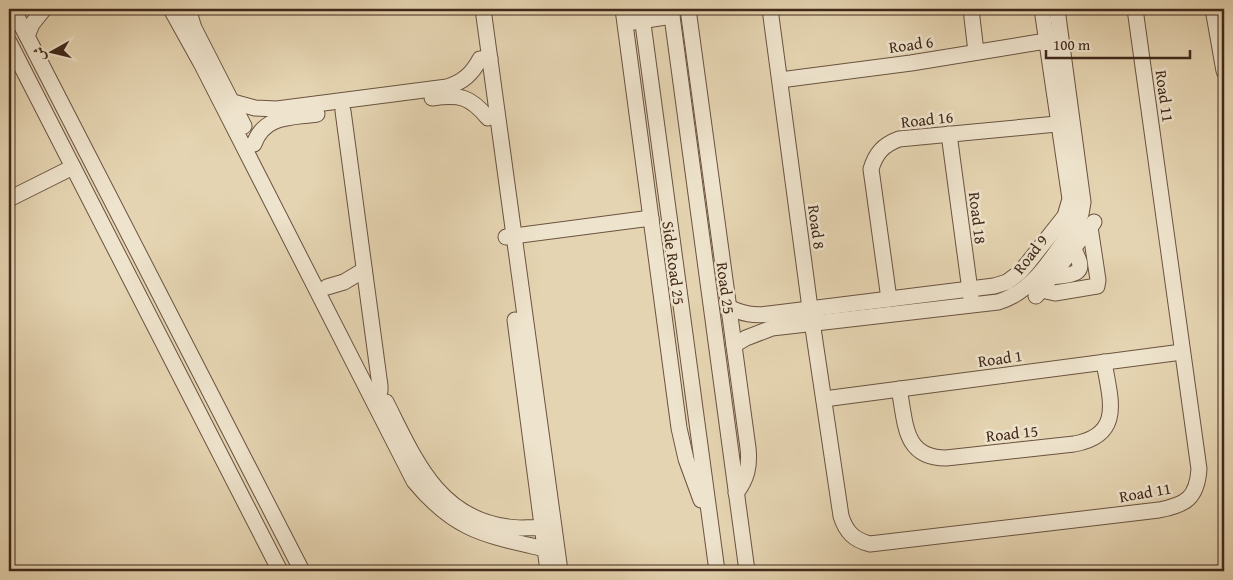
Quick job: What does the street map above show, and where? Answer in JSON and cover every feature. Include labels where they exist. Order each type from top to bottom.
[{"type":"street","points":[[13,9],[302,571]]},
{"type":"street","points":[[27,36],[32,24],[44,9]]},
{"type":"street","points":[[171,9],[232,102],[277,201],[407,456],[414,481],[430,500],[453,512],[508,527],[543,528]]},
{"type":"street","points":[[188,9],[205,61],[247,137]]},
{"type":"street","points":[[474,9],[485,58]]},
{"type":"street","points":[[483,9],[485,58],[493,126],[543,490],[560,571]]},
{"type":"street","points":[[688,9],[750,461],[744,484],[736,494]]},
{"type":"street","name":"Road 8","points":[[770,9],[831,451]]},
{"type":"street","points":[[971,9],[976,52]]},
{"type":"street","name":"Road 9","points":[[728,307],[756,316],[812,316],[972,306],[998,302],[1018,295],[1064,253],[1081,214],[1083,190],[1046,41],[1042,9]]},
{"type":"street","name":"Road 9","points":[[734,345],[753,335],[812,316],[889,299],[994,286],[1007,282],[1019,273],[1065,216],[1070,199],[1057,9]]},
{"type":"street","name":"Road 11","points":[[831,451],[844,526],[850,535],[859,541],[870,544],[1054,524],[1160,510],[1178,506],[1191,497],[1198,485],[1199,469],[1135,9]]},
{"type":"street","points":[[1213,9],[1224,71]]},
{"type":"street","points":[[624,16],[671,12]]},
{"type":"street","name":"Road 25","points":[[671,12],[747,571]]},
{"type":"street","points":[[642,15],[717,571]]},
{"type":"street","name":"Side Road 25","points":[[624,16],[683,444],[696,489],[710,518]]},
{"type":"street","name":"Road 6","points":[[780,80],[1046,41]]},
{"type":"street","points":[[9,42],[278,568],[295,556]]},
{"type":"street","points":[[232,102],[266,109],[324,108],[343,111],[457,84],[467,78],[485,58]]},
{"type":"street","points":[[247,137],[257,135],[268,123],[275,120],[324,108],[396,98],[460,97],[471,101],[480,108],[493,126]]},
{"type":"street","points":[[343,111],[380,386],[375,393]]},
{"type":"street","name":"Road 16","points":[[889,299],[871,169],[881,149],[890,142],[899,139],[1065,123]]},
{"type":"street","name":"Road 18","points":[[949,134],[972,306]]},
{"type":"street","points":[[9,199],[73,167]]},
{"type":"street","points":[[82,184],[98,175]]},
{"type":"street","points":[[509,236],[651,218]]},
{"type":"street","points":[[1092,224],[1098,280],[1096,286],[1055,293],[1038,293],[1050,277],[1064,253],[1092,224]]},
{"type":"street","points":[[309,264],[327,287],[342,329]]},
{"type":"street","points":[[327,287],[344,282],[364,270]]},
{"type":"street","points":[[664,314],[682,312]]},
{"type":"street","name":"Road 1","points":[[824,399],[1182,352]]},
{"type":"street","name":"Road 15","points":[[899,389],[912,444],[921,453],[932,458],[1074,444],[1089,441],[1101,433],[1109,421],[1111,407],[1104,362]]},
{"type":"street","points":[[500,525],[513,524],[525,518],[543,490]]},
{"type":"street","points":[[543,490],[543,528],[548,571]]},
{"type":"street","points":[[453,512],[472,530],[497,538],[546,549]]},
{"type":"street","points":[[295,556],[308,571]]}]
